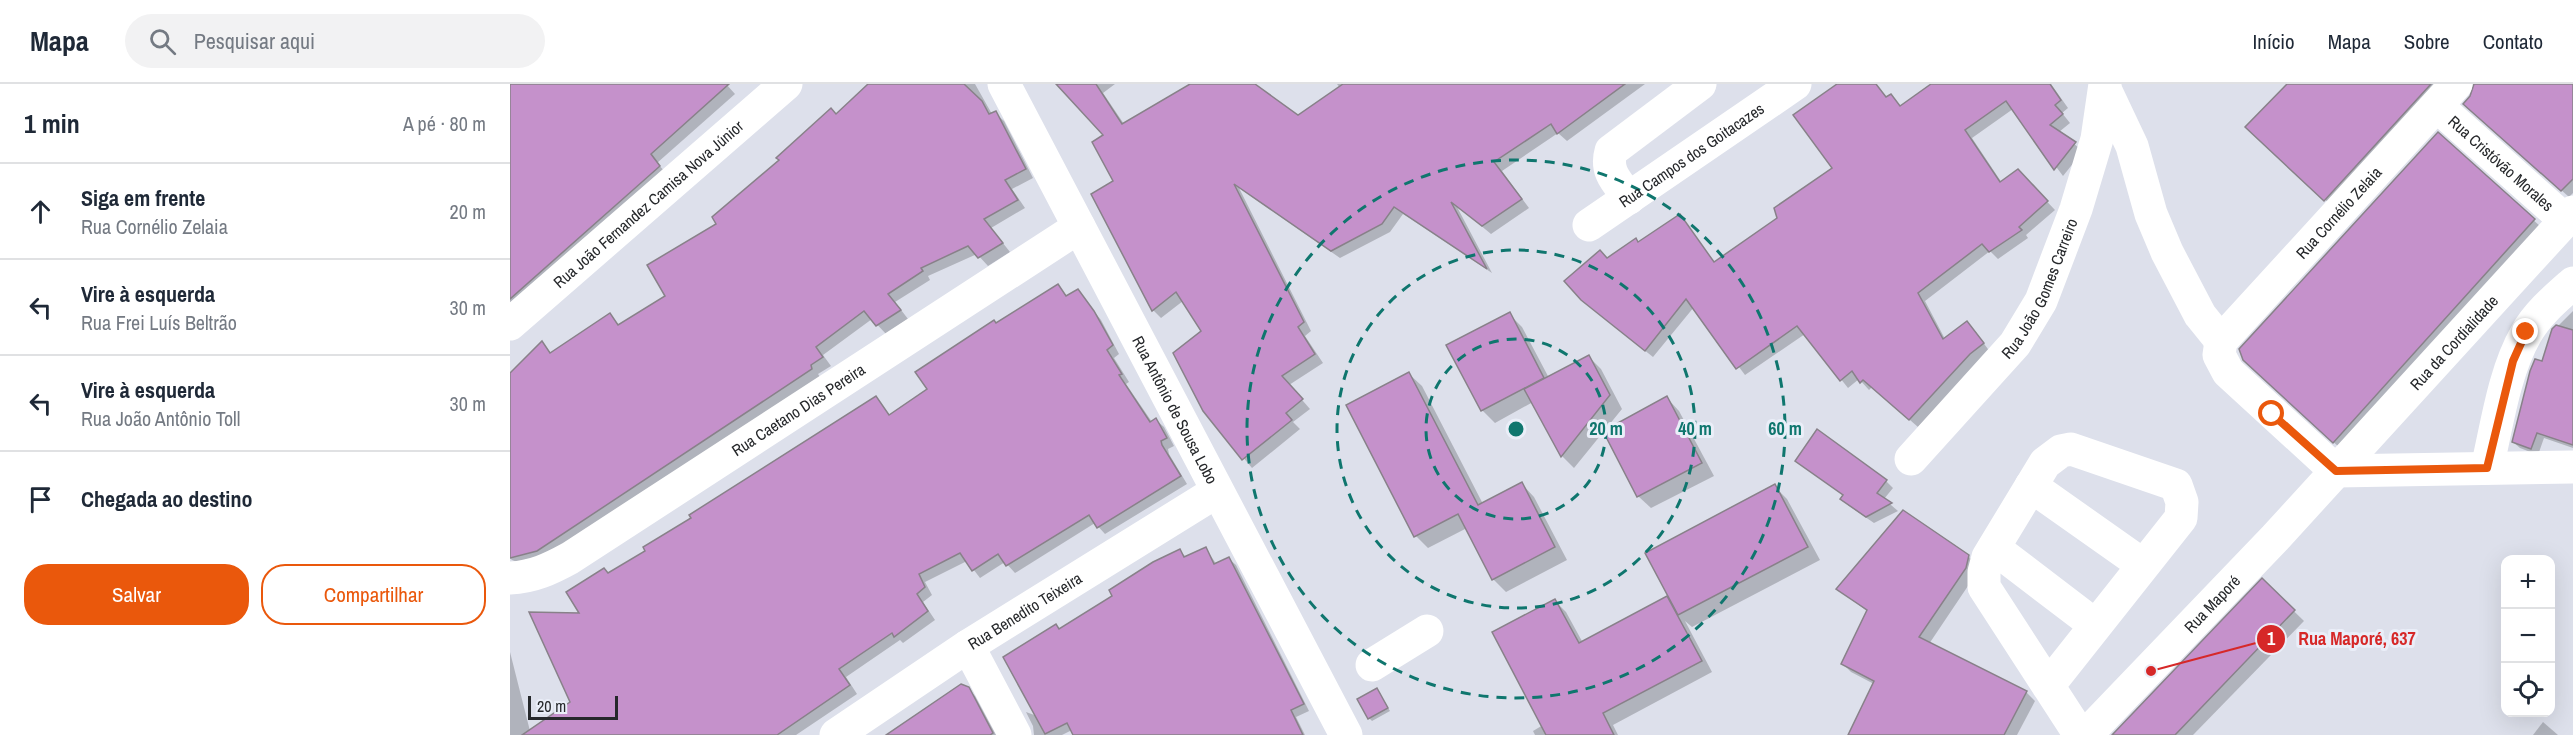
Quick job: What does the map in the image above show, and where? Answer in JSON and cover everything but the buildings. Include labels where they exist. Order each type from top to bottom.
[{"type":"street","name":"Rua João Fernandez Camisa Nova Júnior","points":[[510,324],[786,84]]},
{"type":"street","name":"Rua Antônio de Sousa Lobo","points":[[1004,84],[1216,492],[1346,735]]},
{"type":"street","points":[[1629,198],[1610,172],[1608,161],[1611,151],[1700,84]]},
{"type":"street","name":"Rua Campos dos Goitacazes","points":[[1589,225],[1790,86]]},
{"type":"street","points":[[2105,87],[2132,146],[2151,214],[2167,252],[2200,315],[2221,341],[2219,355],[2228,372],[2336,471],[2573,467]]},
{"type":"street","name":"Rua João Gomes Carreiro","points":[[1911,459],[2015,344],[2041,301],[2076,209],[2097,139],[2105,87]]},
{"type":"street","name":"Rua Cornélio Zelaia","points":[[2221,341],[2446,95]]},
{"type":"street","name":"Rua Cristóvão Morales","points":[[2446,95],[2569,216]]},
{"type":"street","name":"Rua da Cordialidade","points":[[2336,471],[2569,216]]},
{"type":"street","name":"Rua Caetano Dias Pereira","points":[[510,578],[526,578],[548,570],[570,558],[1079,227]]},
{"type":"street","points":[[2487,468],[2513,361],[2526,332],[2548,305],[2573,282]]},
{"type":"street","points":[[2048,686],[2181,518],[2182,502],[2176,485],[2071,449],[2052,456],[1994,548],[1984,572],[1984,587],[1991,600],[2080,735]]},
{"type":"street","name":"Rua Maporé","points":[[2086,735],[2336,471]]},
{"type":"street","points":[[2031,486],[2143,565]]},
{"type":"street","name":"Rua Benedito Teixeira","points":[[836,735],[968,646],[1216,492]]},
{"type":"street","points":[[1994,548],[2095,625]]},
{"type":"street","points":[[1372,665],[1427,631]]},
{"type":"street","points":[[968,646],[1015,735]]},
{"type":"place","name":"Rua Maporé, 637","points":[[2151,671]]},
{"type":"route","points":[[2272,414],[2336,471],[2487,468],[2513,361],[2526,332]]}]
